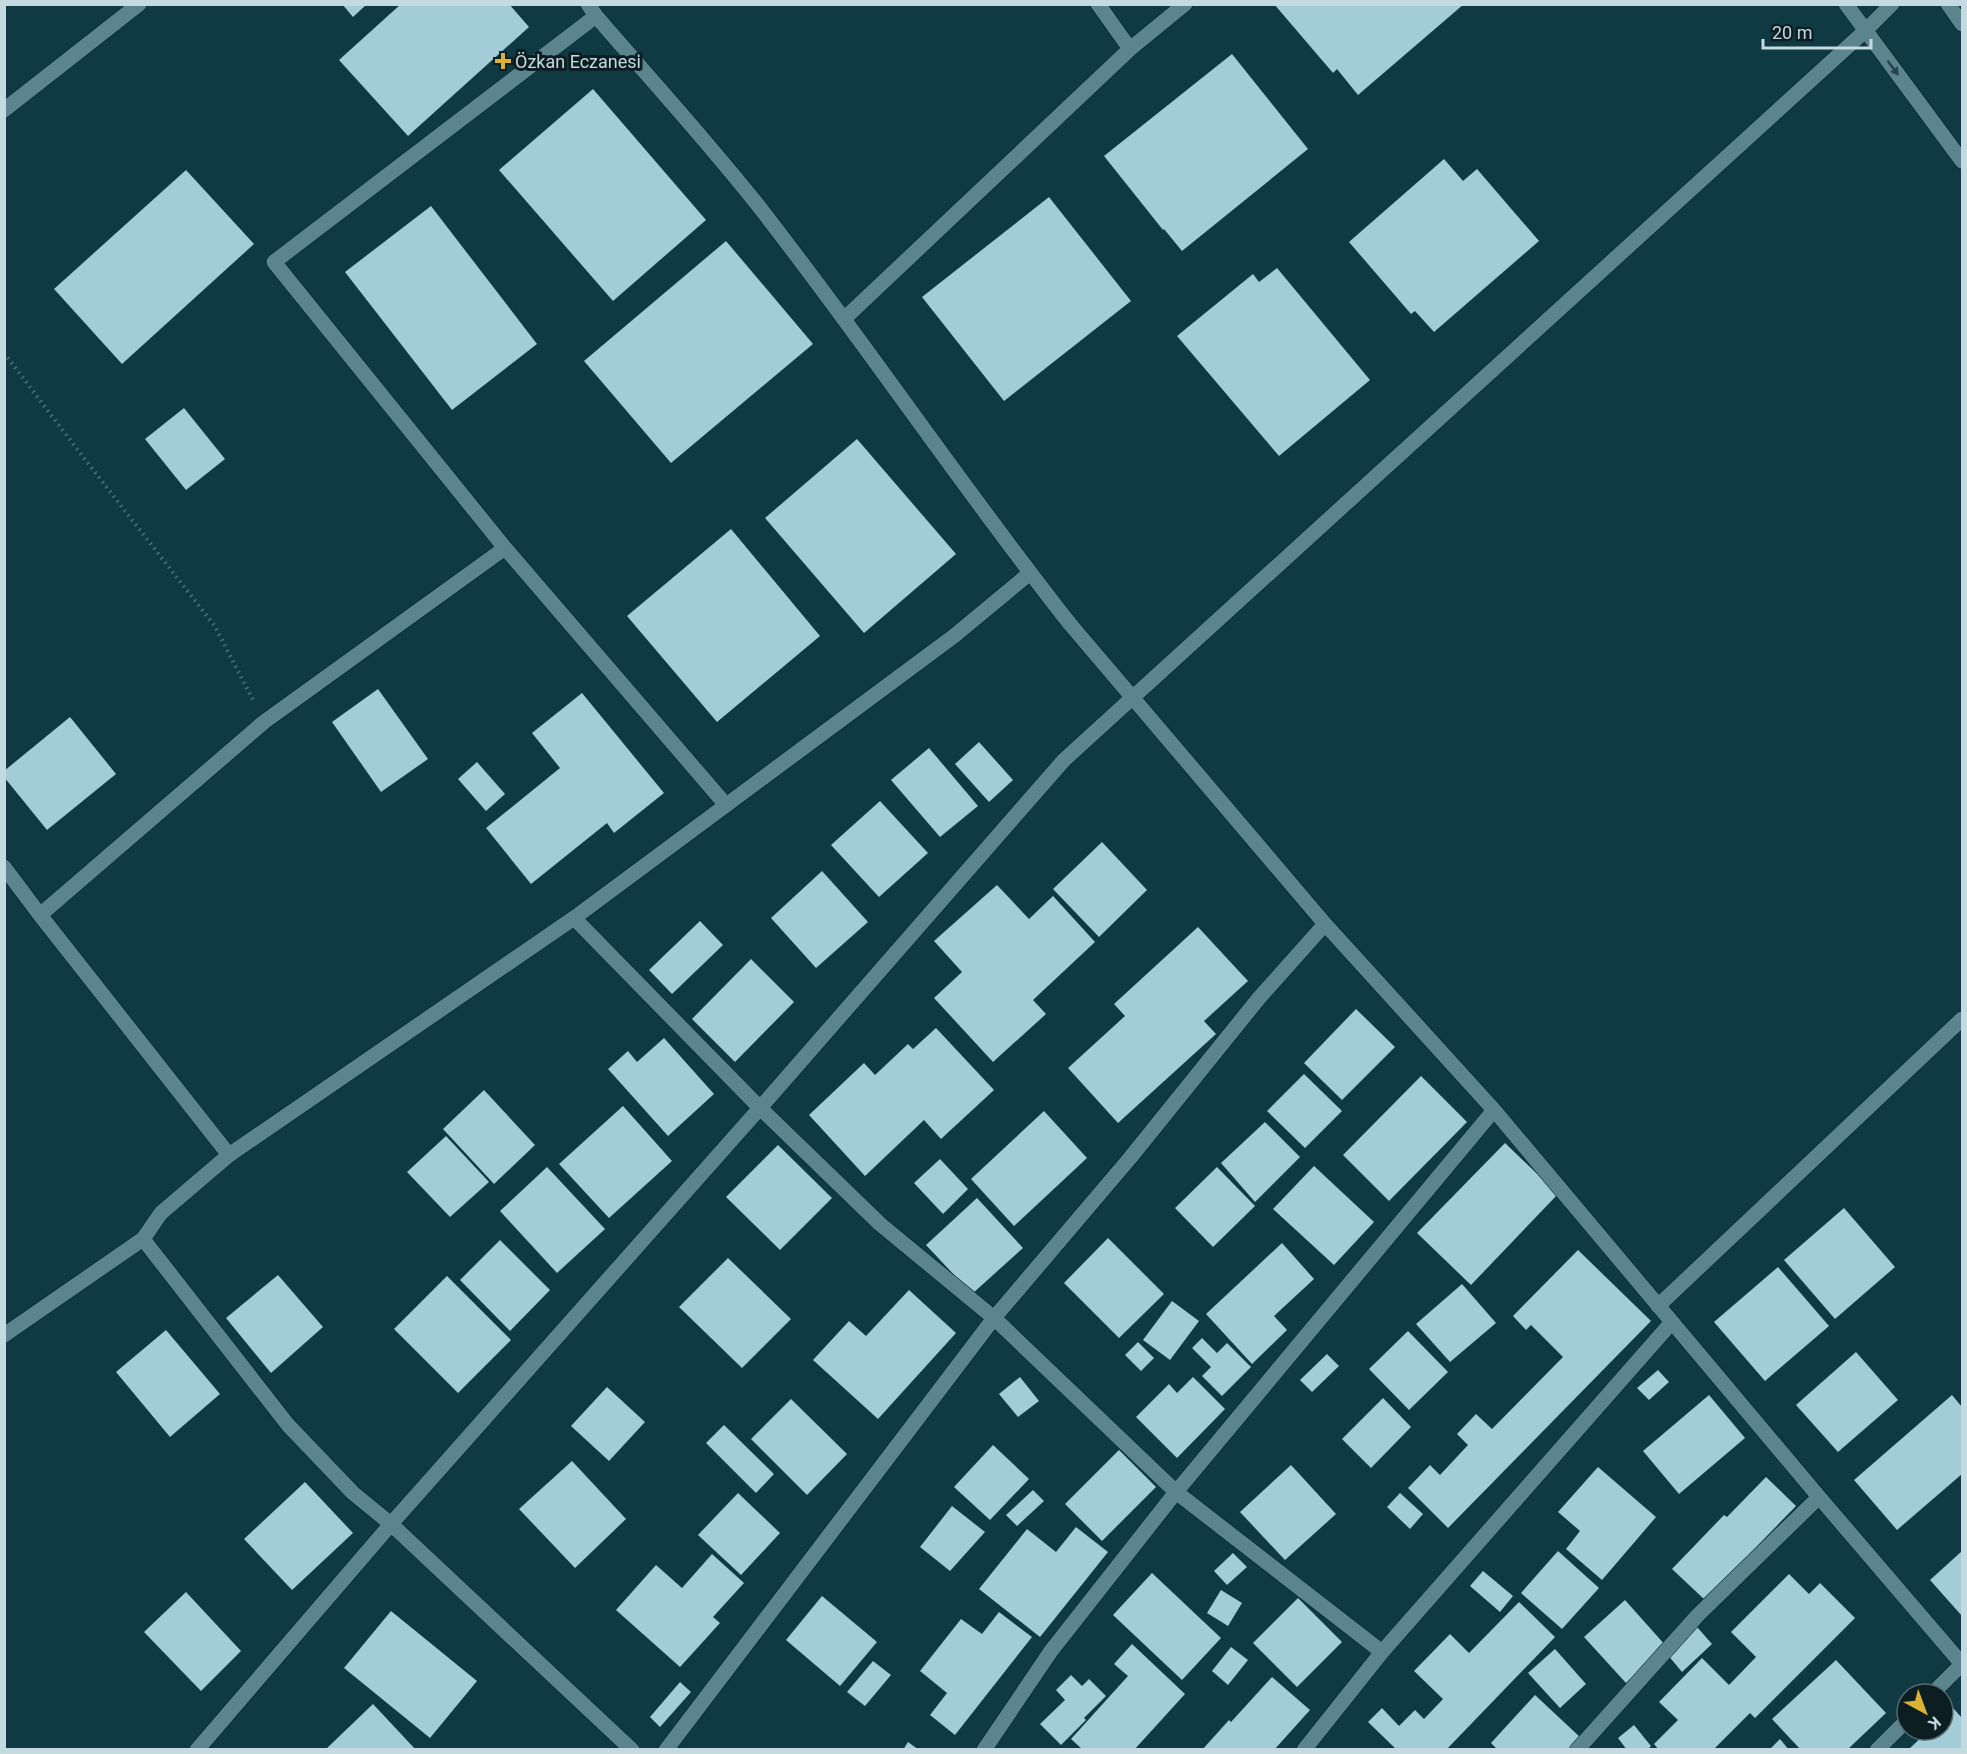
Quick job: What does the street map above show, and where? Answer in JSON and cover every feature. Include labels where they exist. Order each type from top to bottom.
[{"type":"street","points":[[4,110],[139,4]]},
{"type":"street","points":[[1098,4],[1130,49]]},
{"type":"street","points":[[844,319],[1130,49],[1185,4]]},
{"type":"street","points":[[1846,4],[1962,161]]},
{"type":"street","points":[[197,1749],[391,1524],[760,1108],[1064,760],[1892,4]]},
{"type":"street","points":[[1948,4],[1962,24]]},
{"type":"street","points":[[726,805],[506,549],[274,262],[592,10],[762,211],[844,319],[1029,573],[1070,624],[1325,924],[1494,1110],[1962,1664],[1944,1682]]},
{"type":"street","points":[[40,915],[264,722],[506,549]]},
{"type":"street","points":[[4,1335],[143,1239],[161,1213],[229,1155],[574,918],[954,636],[1029,573]]},
{"type":"street","points":[[4,867],[229,1155]]},
{"type":"street","points":[[574,918],[760,1108],[880,1224],[994,1318],[1176,1492],[1382,1652]]},
{"type":"street","points":[[666,1749],[994,1318],[1130,1158],[1260,998],[1325,924]]},
{"type":"street","points":[[1658,1306],[1962,1019]]},
{"type":"street","points":[[984,1749],[1051,1651],[1176,1492],[1494,1110]]},
{"type":"street","points":[[143,1239],[288,1425],[353,1493],[391,1524],[632,1749]]},
{"type":"street","points":[[1304,1749],[1382,1652],[1672,1322]]},
{"type":"street","points":[[1577,1749],[1698,1615],[1819,1497]]},
{"type":"street","points":[[1878,1749],[1895,1732]]},
{"type":"path","points":[[4,353],[214,625],[264,722]]},
{"type":"building","points":[[342,4],[367,4],[353,17]]},
{"type":"building","points":[[401,4],[509,4],[529,27],[408,136],[339,60]]},
{"type":"building","points":[[1274,4],[1464,4],[1358,95],[1337,69],[1333,73]]},
{"type":"building","points":[[1232,54],[1308,149],[1182,251],[1104,156]]},
{"type":"building","points":[[593,89],[706,220],[613,301],[499,170]]},
{"type":"building","points":[[1444,159],[1463,181],[1477,169],[1539,241],[1434,332],[1415,311],[1411,314],[1349,242]]},
{"type":"building","points":[[186,170],[254,244],[122,364],[54,289]]},
{"type":"building","points":[[1049,197],[1131,301],[1004,401],[922,297]]},
{"type":"building","points":[[431,206],[537,344],[452,410],[345,272]]},
{"type":"building","points":[[726,241],[813,344],[671,463],[584,361]]},
{"type":"building","points":[[1277,268],[1370,380],[1279,456],[1177,336],[1253,274],[1259,282]]},
{"type":"building","points":[[184,408],[225,459],[186,490],[145,439]]},
{"type":"building","points":[[857,439],[956,554],[864,633],[765,518]]},
{"type":"building","points":[[731,529],[820,636],[717,722],[627,616]]},
{"type":"building","points":[[378,689],[428,759],[381,792],[332,722]]},
{"type":"building","points":[[582,693],[664,793],[614,833],[607,823],[531,884],[486,828],[560,768],[532,733]]},
{"type":"building","points":[[70,717],[116,774],[47,830],[4,777],[4,771]]},
{"type":"building","points":[[979,742],[1013,780],[989,802],[955,764]]},
{"type":"building","points":[[929,748],[978,806],[940,837],[891,780]]},
{"type":"building","points":[[477,762],[505,794],[486,811],[458,779]]},
{"type":"building","points":[[880,801],[928,853],[879,897],[831,845]]},
{"type":"building","points":[[1102,842],[1147,890],[1099,937],[1053,889]]},
{"type":"building","points":[[822,871],[868,922],[816,968],[771,918]]},
{"type":"building","points":[[997,885],[1029,919],[1053,896],[1095,942],[1033,1000],[1046,1014],[993,1062],[934,998],[962,972],[934,941]]},
{"type":"building","points":[[700,921],[723,945],[672,994],[649,970]]},
{"type":"building","points":[[1198,927],[1248,981],[1204,1021],[1216,1034],[1118,1123],[1068,1068],[1125,1016],[1114,1004]]},
{"type":"building","points":[[751,959],[794,1002],[735,1062],[692,1019]]},
{"type":"building","points":[[1356,1009],[1395,1047],[1342,1100],[1304,1063]]},
{"type":"building","points":[[936,1028],[994,1090],[941,1139],[924,1120],[865,1176],[809,1115],[864,1063],[875,1075],[908,1044],[913,1049]]},
{"type":"building","points":[[664,1038],[714,1094],[668,1136],[608,1069],[628,1051],[637,1062]]},
{"type":"building","points":[[1304,1074],[1342,1111],[1305,1148],[1267,1111]]},
{"type":"building","points":[[1421,1076],[1467,1122],[1389,1201],[1343,1155]]},
{"type":"building","points":[[484,1090],[535,1145],[494,1184],[443,1129]]},
{"type":"building","points":[[623,1106],[672,1161],[609,1218],[559,1164]]},
{"type":"building","points":[[1044,1111],[1087,1158],[1014,1226],[971,1179]]},
{"type":"building","points":[[1265,1122],[1300,1157],[1255,1202],[1221,1163]]},
{"type":"building","points":[[446,1136],[489,1182],[450,1217],[407,1172]]},
{"type":"building","points":[[1505,1143],[1558,1194],[1471,1285],[1417,1233]]},
{"type":"building","points":[[778,1145],[832,1198],[780,1250],[726,1197]]},
{"type":"building","points":[[940,1159],[968,1189],[943,1214],[914,1183]]},
{"type":"building","points":[[1314,1166],[1374,1222],[1334,1265],[1273,1209]]},
{"type":"building","points":[[547,1167],[605,1229],[557,1273],[500,1211]]},
{"type":"building","points":[[1217,1167],[1255,1206],[1213,1247],[1175,1208]]},
{"type":"building","points":[[977,1198],[1023,1248],[972,1294],[926,1245]]},
{"type":"building","points":[[1844,1208],[1895,1267],[1835,1319],[1784,1260]]},
{"type":"building","points":[[1108,1238],[1164,1294],[1119,1338],[1064,1283]]},
{"type":"building","points":[[500,1240],[550,1290],[510,1331],[460,1280]]},
{"type":"building","points":[[1282,1243],[1314,1279],[1274,1316],[1287,1330],[1252,1364],[1206,1314]]},
{"type":"building","points":[[1578,1250],[1651,1321],[1448,1528],[1408,1488],[1430,1465],[1440,1475],[1468,1445],[1457,1434],[1476,1414],[1492,1429],[1563,1357],[1531,1325],[1526,1330],[1513,1316]]},
{"type":"building","points":[[728,1258],[791,1319],[742,1368],[679,1307]]},
{"type":"building","points":[[1778,1267],[1829,1326],[1765,1381],[1714,1322]]},
{"type":"building","points":[[278,1275],[323,1327],[271,1373],[226,1318]]},
{"type":"building","points":[[447,1276],[511,1340],[458,1393],[394,1329]]},
{"type":"building","points":[[1462,1284],[1496,1323],[1450,1362],[1416,1324]]},
{"type":"building","points":[[909,1290],[956,1333],[878,1419],[813,1360],[849,1321],[866,1336]]},
{"type":"building","points":[[1172,1301],[1199,1321],[1170,1360],[1143,1340]]},
{"type":"building","points":[[166,1330],[220,1394],[170,1437],[116,1372]]},
{"type":"building","points":[[1408,1331],[1448,1372],[1409,1410],[1369,1369]]},
{"type":"building","points":[[1202,1338],[1217,1353],[1227,1343],[1251,1367],[1222,1396],[1202,1376],[1211,1367],[1192,1348]]},
{"type":"building","points":[[1138,1342],[1154,1358],[1141,1371],[1125,1355]]},
{"type":"building","points":[[1856,1352],[1898,1400],[1838,1452],[1796,1405]]},
{"type":"building","points":[[1327,1354],[1339,1366],[1312,1392],[1300,1380]]},
{"type":"building","points":[[1658,1370],[1669,1382],[1649,1400],[1637,1388]]},
{"type":"building","points":[[1020,1377],[1039,1401],[1018,1417],[999,1394]]},
{"type":"building","points":[[1193,1377],[1225,1409],[1177,1458],[1136,1417],[1169,1384],[1177,1393]]},
{"type":"building","points":[[607,1387],[645,1422],[609,1461],[571,1426]]},
{"type":"building","points":[[1709,1395],[1745,1438],[1679,1494],[1643,1451]]},
{"type":"building","points":[[1952,1395],[1962,1407],[1962,1474],[1897,1530],[1854,1480]]},
{"type":"building","points":[[1383,1398],[1411,1427],[1371,1468],[1342,1439]]},
{"type":"building","points":[[791,1399],[847,1454],[807,1495],[751,1439]]},
{"type":"building","points":[[724,1425],[774,1474],[756,1493],[706,1443]]},
{"type":"building","points":[[993,1445],[1029,1479],[990,1520],[954,1487]]},
{"type":"building","points":[[1119,1450],[1156,1487],[1102,1541],[1065,1504]]},
{"type":"building","points":[[572,1461],[626,1519],[575,1568],[519,1509]]},
{"type":"building","points":[[1291,1465],[1336,1514],[1285,1560],[1240,1512]]},
{"type":"building","points":[[1598,1467],[1656,1517],[1602,1580],[1566,1549],[1580,1531],[1558,1512]]},
{"type":"building","points":[[1766,1477],[1796,1506],[1705,1600],[1672,1569],[1724,1515],[1727,1517]]},
{"type":"building","points":[[305,1482],[353,1533],[292,1590],[244,1539]]},
{"type":"building","points":[[1033,1490],[1044,1501],[1017,1526],[1006,1515]]},
{"type":"building","points":[[738,1493],[780,1533],[741,1575],[698,1535]]},
{"type":"building","points":[[1400,1493],[1423,1514],[1410,1529],[1387,1507]]},
{"type":"building","points":[[952,1506],[985,1532],[950,1571],[920,1547]]},
{"type":"building","points":[[1076,1527],[1108,1552],[1040,1637],[979,1589],[1027,1529],[1056,1552]]},
{"type":"building","points":[[1558,1551],[1599,1588],[1562,1629],[1521,1593]]},
{"type":"building","points":[[1962,1551],[1962,1616],[1930,1580]]},
{"type":"building","points":[[1233,1553],[1247,1567],[1227,1585],[1214,1571]]},
{"type":"building","points":[[712,1554],[744,1583],[713,1617],[720,1623],[680,1667],[616,1610],[656,1565],[682,1588]]},
{"type":"building","points":[[1483,1571],[1513,1596],[1500,1612],[1470,1586]]},
{"type":"building","points":[[1152,1573],[1221,1638],[1182,1680],[1113,1615]]},
{"type":"building","points":[[1789,1574],[1809,1594],[1820,1583],[1855,1618],[1755,1718],[1750,1713],[1713,1750],[1659,1750],[1654,1744],[1678,1720],[1659,1702],[1702,1658],[1729,1685],[1756,1657],[1731,1632]]},
{"type":"building","points":[[1221,1590],[1242,1603],[1228,1626],[1207,1613]]},
{"type":"building","points":[[186,1592],[241,1651],[201,1691],[144,1632]]},
{"type":"building","points":[[822,1596],[877,1642],[840,1686],[786,1640]]},
{"type":"building","points":[[1298,1598],[1342,1642],[1297,1687],[1253,1643]]},
{"type":"building","points":[[1625,1600],[1666,1646],[1626,1683],[1584,1637]]},
{"type":"building","points":[[1519,1602],[1555,1637],[1446,1750],[1397,1750],[1368,1722],[1382,1708],[1399,1726],[1415,1710],[1424,1719],[1443,1699],[1414,1671],[1450,1634],[1469,1653]]},
{"type":"building","points":[[391,1611],[477,1681],[430,1738],[344,1668]]},
{"type":"building","points":[[999,1612],[1032,1637],[955,1735],[930,1715],[947,1693],[920,1671],[961,1619],[982,1634]]},
{"type":"building","points":[[1697,1627],[1712,1644],[1682,1672],[1667,1654]]},
{"type":"building","points":[[1132,1644],[1185,1694],[1134,1750],[1083,1750],[1071,1739],[1128,1676],[1114,1664]]},
{"type":"building","points":[[1231,1647],[1248,1660],[1228,1685],[1212,1671]]},
{"type":"building","points":[[1555,1649],[1586,1684],[1560,1708],[1528,1673]]},
{"type":"building","points":[[1836,1660],[1886,1713],[1847,1750],[1801,1750],[1772,1719]]},
{"type":"building","points":[[873,1661],[891,1675],[865,1706],[847,1692]]},
{"type":"building","points":[[1071,1675],[1082,1686],[1089,1679],[1106,1696],[1061,1745],[1040,1724],[1065,1700],[1056,1690]]},
{"type":"building","points":[[1272,1677],[1310,1710],[1274,1750],[1202,1750],[1229,1720],[1231,1722]]},
{"type":"building","points":[[680,1682],[691,1692],[660,1727],[650,1717]]},
{"type":"building","points":[[1535,1695],[1581,1738],[1571,1750],[1498,1750],[1491,1743]]},
{"type":"building","points":[[373,1704],[416,1750],[325,1750]]},
{"type":"building","points":[[1955,1710],[1962,1718],[1962,1750],[1908,1750],[1916,1742],[1955,1742]]},
{"type":"building","points":[[1634,1725],[1651,1746],[1647,1750],[1627,1750],[1618,1738]]},
{"type":"building","points":[[1780,1739],[1789,1750],[1769,1750]]},
{"type":"building","points":[[908,1742],[919,1750],[903,1750]]},
{"type":"place","name":"Özkan Eczanesi","points":[[503,61]]}]
